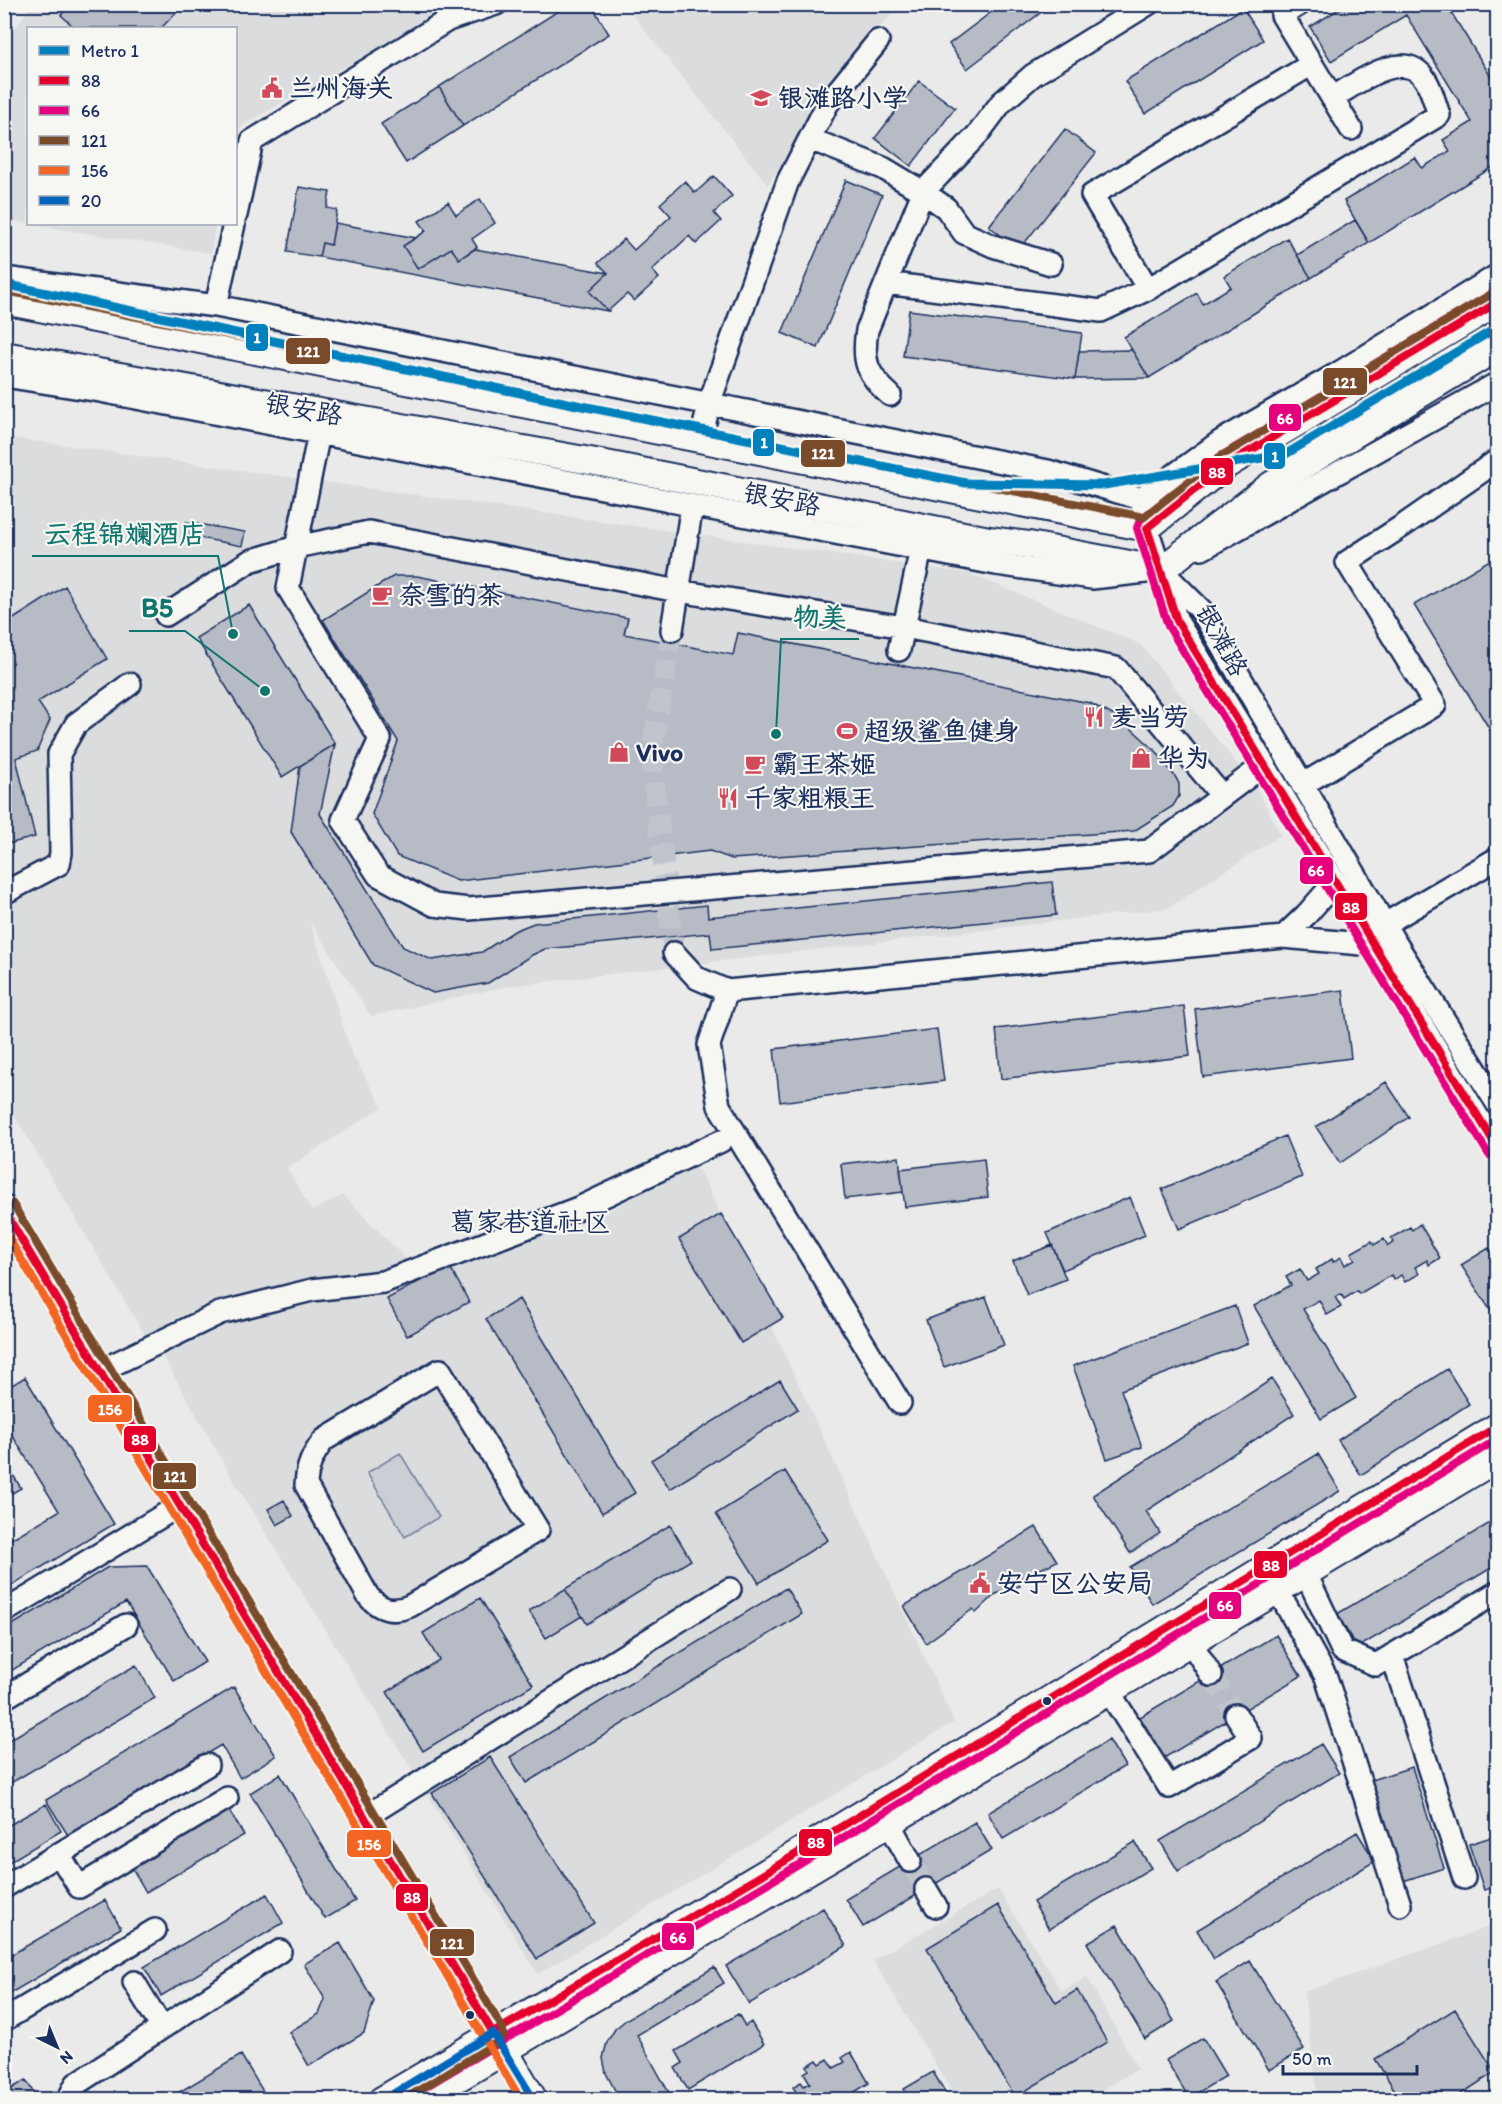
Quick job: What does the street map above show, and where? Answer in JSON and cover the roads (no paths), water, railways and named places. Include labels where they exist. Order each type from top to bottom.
[{"type":"main road","name":"银安路","points":[[4,301],[1147,528]]},
{"type":"main road","points":[[1147,528],[1223,467],[1497,302]]},
{"type":"main road","points":[[1161,570],[1245,508],[1271,485],[1497,347]]},
{"type":"main road","name":"银安路","points":[[4,355],[601,463],[989,540],[1040,546],[1161,570]]},
{"type":"main road","points":[[4,1209],[534,2100]]},
{"type":"main road","points":[[421,2100],[498,2042],[762,1875],[1497,1425]]},
{"type":"main road","points":[[382,2100],[498,2042],[889,1823],[1497,1458]]},
{"type":"street","points":[[237,210],[252,141],[448,20],[496,4]]},
{"type":"street","points":[[890,395],[876,383],[867,367],[864,349],[867,330],[923,192],[978,134],[1001,103],[1033,75],[1148,4]]},
{"type":"street","points":[[1300,4],[1282,15],[1351,129]]},
{"type":"street","points":[[701,440],[709,404],[788,181],[828,103],[878,41]]},
{"type":"street","points":[[1148,289],[1092,195],[1312,64]]},
{"type":"street","points":[[886,283],[1101,311],[1148,289],[1439,115],[1425,79],[1410,67],[1400,66],[1381,70],[1332,98]]},
{"type":"street","points":[[810,139],[883,168],[946,208]]},
{"type":"street","points":[[949,166],[942,175],[941,197],[964,233],[993,246],[1051,264]]},
{"type":"street","points":[[216,306],[234,225]]},
{"type":"street","points":[[1141,499],[1221,441],[1340,372],[1497,275]]},
{"type":"street","points":[[4,278],[216,306],[1048,471],[1141,499]]},
{"type":"street","points":[[4,376],[100,391],[996,564],[1092,578],[1161,570],[1252,522],[1497,383]]},
{"type":"street","points":[[319,433],[288,588],[380,739],[343,820],[378,875],[434,905],[469,909],[1149,850],[1264,765]]},
{"type":"street","points":[[1221,441],[1250,451]]},
{"type":"street","points":[[1302,785],[1435,705],[1347,562],[1497,460]]},
{"type":"street","points":[[1141,499],[1147,528],[1161,570]]},
{"type":"street","points":[[672,630],[692,505]]},
{"type":"street","points":[[166,615],[250,561],[296,546],[369,532],[678,591],[904,627],[1116,668],[1222,796]]},
{"type":"street","points":[[899,650],[921,549]]},
{"type":"street","name":"银滩路","points":[[1161,570],[1177,621],[1497,1150]]},
{"type":"street","name":"银滩路","points":[[1161,570],[1201,610],[1384,924],[1497,1105]]},
{"type":"street","points":[[4,893],[59,864],[61,853],[59,754],[76,724],[130,684]]},
{"type":"street","points":[[1384,924],[1497,858]]},
{"type":"street","points":[[1283,937],[1335,882]]},
{"type":"street","points":[[674,953],[697,978],[727,991],[1283,937],[1373,945]]},
{"type":"street","points":[[727,991],[709,1045],[719,1106],[900,1403]]},
{"type":"street","points":[[100,1371],[220,1313],[312,1290],[383,1282],[581,1207],[721,1141]]},
{"type":"street","points":[[440,1370],[538,1530],[410,1606],[392,1610],[374,1603],[368,1596],[306,1485],[307,1469],[314,1453],[324,1440],[440,1370]]},
{"type":"street","points":[[4,1612],[180,1505]]},
{"type":"street","points":[[1305,1572],[1342,1650],[1376,1665],[1497,1592]]},
{"type":"street","points":[[365,1817],[730,1589]]},
{"type":"street","points":[[1277,1589],[1326,1677],[1400,1905]]},
{"type":"street","points":[[4,1698],[126,1626]]},
{"type":"street","points":[[1190,1641],[1211,1675]]},
{"type":"street","points":[[1392,1655],[1464,1878]]},
{"type":"street","points":[[1108,1690],[1169,1786],[1251,1738],[1236,1714]]},
{"type":"street","points":[[4,1887],[207,1765]]},
{"type":"street","points":[[59,1854],[79,1887],[227,1798]]},
{"type":"street","points":[[889,1823],[910,1861]]},
{"type":"street","points":[[4,2020],[155,1930]]},
{"type":"street","points":[[68,2100],[76,2084],[280,1951]]},
{"type":"street","points":[[134,1982],[162,2028]]},
{"type":"tunnel","points":[[672,630],[651,756],[674,953]]},
{"type":"tunnel","points":[[1211,1675],[1236,1715]]},
{"type":"tunnel","points":[[910,1861],[926,1889]]},
{"type":"metro line","name":"1","points":[[4,284],[577,405],[966,483],[1104,485],[1286,454],[1498,327]]},
{"type":"place","name":"兰州海关","points":[[272,88]]},
{"type":"place","name":"银滩路小学","points":[[761,98]]},
{"type":"place","name":"奈雪的茶","points":[[382,595]]},
{"type":"place","name":"云程锦斓酒店","points":[[233,634]]},
{"type":"place","name":"B5","points":[[265,691]]},
{"type":"place","name":"麦当劳","points":[[1094,717]]},
{"type":"place","name":"超级鲨鱼健身","points":[[847,731]]},
{"type":"place","name":"物美","points":[[776,734]]},
{"type":"place","name":"Vivo","points":[[619,752]]},
{"type":"place","name":"华为","points":[[1141,758]]},
{"type":"place","name":"霸王茶姬","points":[[755,764]]},
{"type":"place","name":"千家粗粮王","points":[[728,798]]},
{"type":"place","name":"安宁区公安局","points":[[980,1583]]},
{"type":"district","name":"葛家巷道社区","points":[[530,1221]]}]
